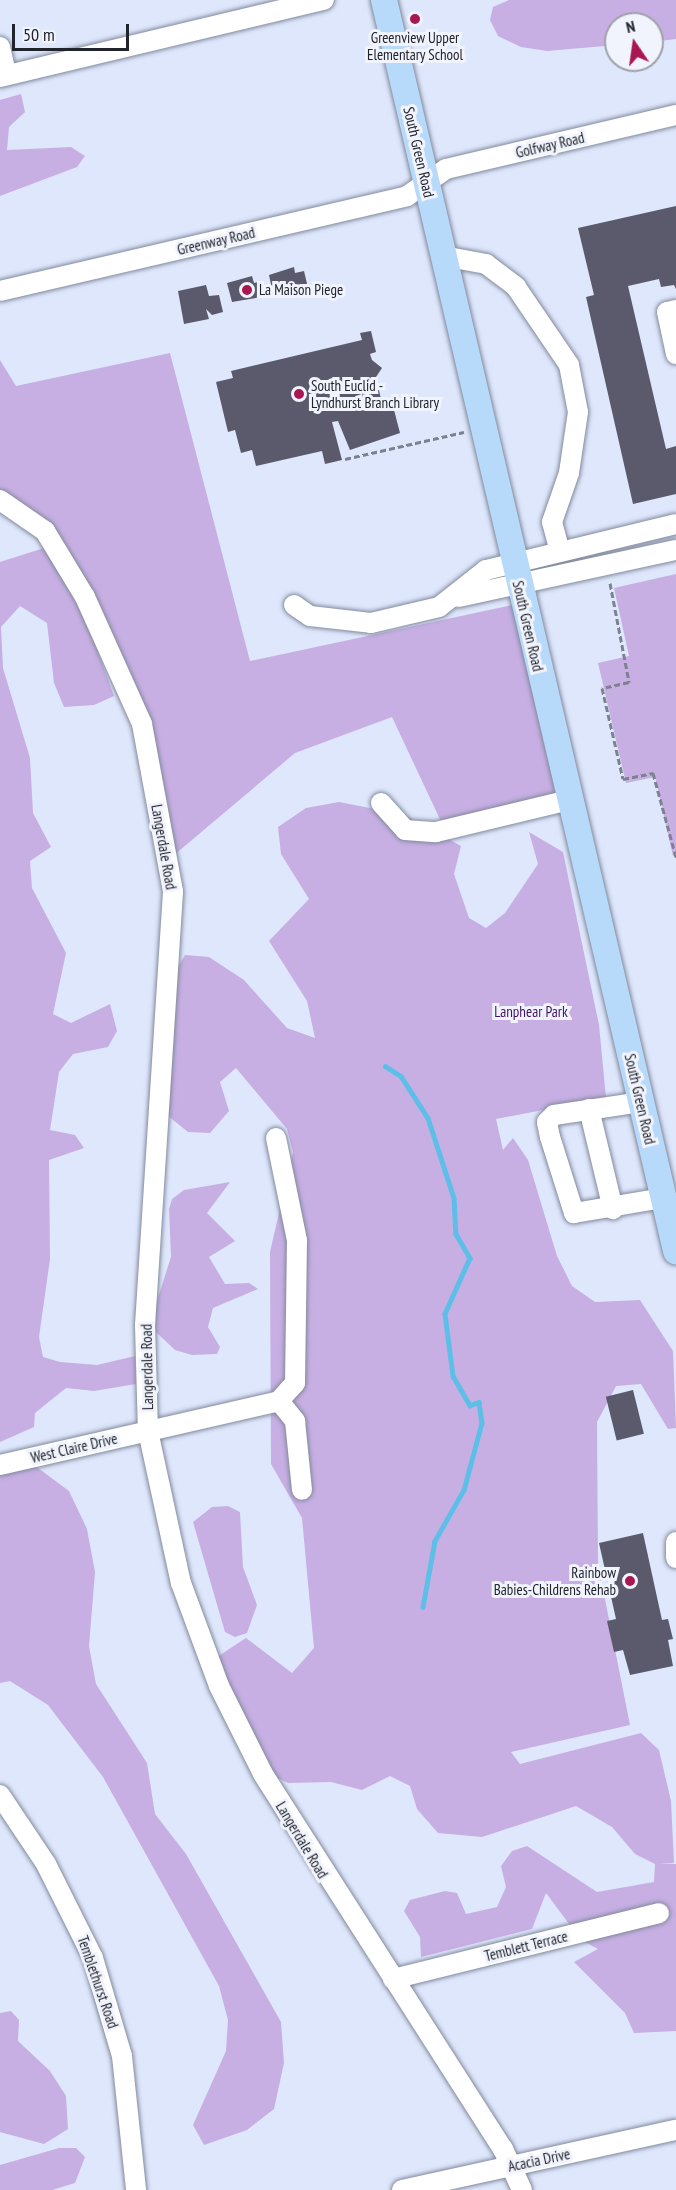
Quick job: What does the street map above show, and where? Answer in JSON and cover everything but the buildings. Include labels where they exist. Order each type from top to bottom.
[{"type":"main road","name":"South Green Road","points":[[384,0],[516,574],[676,1251]]},
{"type":"street","points":[[0,47],[3,76],[324,0]]},
{"type":"street","name":"Golfway Road","points":[[426,180],[446,169],[676,116]]},
{"type":"street","name":"Greenway Road","points":[[0,291],[407,196],[426,180]]},
{"type":"street","points":[[444,256],[486,264],[516,287],[569,365],[578,412],[569,473],[552,522],[560,551]]},
{"type":"street","points":[[676,310],[666,312],[676,354]]},
{"type":"street","name":"Langerdale Road","points":[[0,500],[45,531],[85,597],[142,724],[173,892],[148,1262],[148,1431],[182,1583],[219,1686],[263,1774],[512,2165],[522,2190]]},
{"type":"street","points":[[516,574],[560,551],[676,524]]},
{"type":"street","points":[[294,605],[310,616],[371,623],[439,607],[458,597],[471,576],[516,574],[676,550]]},
{"type":"street","points":[[381,803],[405,830],[436,832],[569,800]]},
{"type":"street","points":[[641,1102],[554,1115],[547,1122],[550,1137],[574,1213],[613,1209],[663,1198]]},
{"type":"street","points":[[589,1109],[613,1209]]},
{"type":"street","points":[[276,1138],[297,1240],[295,1383],[279,1401],[295,1421],[302,1490]]},
{"type":"street","name":"West Claire Drive","points":[[0,1464],[279,1401]]},
{"type":"street","points":[[676,1542],[676,1558]]},
{"type":"street","name":"Temblethurst Road","points":[[0,1795],[46,1864],[93,1958],[122,2056],[136,2190]]},
{"type":"street","name":"Temblett Terrace","points":[[393,1979],[659,1913]]},
{"type":"street","name":"Acacia Drive","points":[[402,2190],[676,2130]]},
{"type":"path","points":[[345,459],[466,431]]},
{"type":"path","points":[[610,583],[629,682],[602,687],[623,779],[653,773],[676,857]]},
{"type":"green space","points":[[509,0],[676,0],[676,39],[664,40],[664,12],[604,12],[604,46],[547,51],[521,47],[498,36],[490,20],[493,7]]},
{"type":"green space","points":[[21,94],[25,112],[9,127],[7,150],[71,147],[85,156],[77,167],[0,196],[0,100]]},
{"type":"green space","points":[[170,353],[250,661],[522,603],[569,800],[445,830],[392,717],[295,753],[167,861],[142,724],[45,531],[0,500],[0,360],[16,386]]},
{"type":"green space","points":[[47,547],[83,610],[114,696],[94,705],[64,707],[54,683],[47,623],[20,606],[1,627],[3,668],[30,758],[33,813],[51,847],[30,861],[32,888],[66,953],[53,1014],[71,1023],[110,1004],[117,1031],[108,1047],[73,1054],[59,1072],[50,1130],[75,1135],[84,1148],[49,1160],[50,1259],[39,1337],[43,1357],[60,1362],[97,1365],[135,1356],[136,1384],[94,1391],[66,1388],[35,1413],[34,1427],[0,1442],[0,562]]},
{"type":"green space","points":[[676,574],[676,855],[673,856],[655,777],[626,783],[598,663],[629,656],[614,588]]},
{"type":"green space","name":"Lanphear Park","points":[[339,802],[405,815],[461,846],[454,874],[469,918],[486,928],[505,913],[538,864],[529,832],[563,852],[599,1025],[606,1098],[496,1119],[503,1150],[513,1138],[528,1160],[557,1256],[572,1286],[595,1302],[640,1300],[673,1351],[676,1428],[668,1429],[641,1384],[616,1386],[597,1422],[598,1564],[630,1725],[511,1752],[520,1764],[641,1733],[659,1750],[671,1801],[674,1863],[659,1864],[676,1864],[676,2031],[634,2033],[625,2013],[574,1962],[598,1949],[581,1940],[546,1893],[532,1929],[421,1957],[420,1937],[404,1911],[410,1900],[445,1891],[457,1893],[466,1914],[497,1907],[506,1887],[501,1866],[512,1851],[527,1846],[597,1892],[654,1882],[655,1864],[635,1854],[612,1827],[576,1806],[482,1837],[438,1833],[417,1809],[410,1786],[390,1776],[362,1790],[331,1782],[288,1783],[271,1775],[217,1657],[246,1638],[292,1673],[314,1648],[302,1518],[271,1464],[270,1252],[293,1152],[287,1129],[236,1068],[220,1082],[229,1111],[210,1133],[188,1132],[167,1115],[176,970],[185,955],[209,957],[244,980],[287,1028],[315,1038],[307,1001],[269,941],[309,899],[281,854],[278,827],[306,808]]},
{"type":"green space","points":[[230,1182],[207,1213],[235,1241],[209,1257],[225,1284],[249,1283],[258,1289],[213,1308],[208,1327],[220,1347],[217,1354],[192,1355],[175,1350],[156,1332],[156,1304],[171,1257],[169,1209],[172,1199],[184,1190]]},
{"type":"green space","points":[[34,1465],[69,1491],[87,1529],[95,1572],[89,1646],[96,1684],[147,1763],[155,1814],[186,1854],[281,2022],[284,2063],[274,2109],[247,2130],[204,2145],[193,2125],[226,2051],[228,2020],[219,1986],[103,1777],[48,1705],[10,1681],[0,1683],[0,1474]]},
{"type":"green space","points":[[228,1506],[240,1512],[243,1567],[257,1605],[247,1633],[235,1637],[225,1632],[193,1522],[212,1507]]},
{"type":"green space","points":[[11,2011],[19,2020],[18,2041],[50,2071],[66,2096],[68,2129],[44,2144],[0,2132],[0,2013]]},
{"type":"green space","points":[[59,2148],[76,2148],[85,2157],[75,2183],[52,2190],[0,2190],[0,2165]]},
{"type":"waterway","points":[[385,1066],[401,1076],[428,1118],[454,1198],[456,1234],[470,1258],[445,1314],[453,1376],[470,1405],[479,1402],[482,1423],[464,1490],[435,1541],[423,1607]]},
{"type":"place","name":"Greenview Upper Elementary School","points":[[415,19]]},
{"type":"place","name":"La Maison Piege","points":[[247,290]]},
{"type":"place","name":"South Euclid - Lyndhurst Branch Library","points":[[299,394]]},
{"type":"place","name":"Rainbow Babies-Childrens Rehab","points":[[630,1581]]}]
